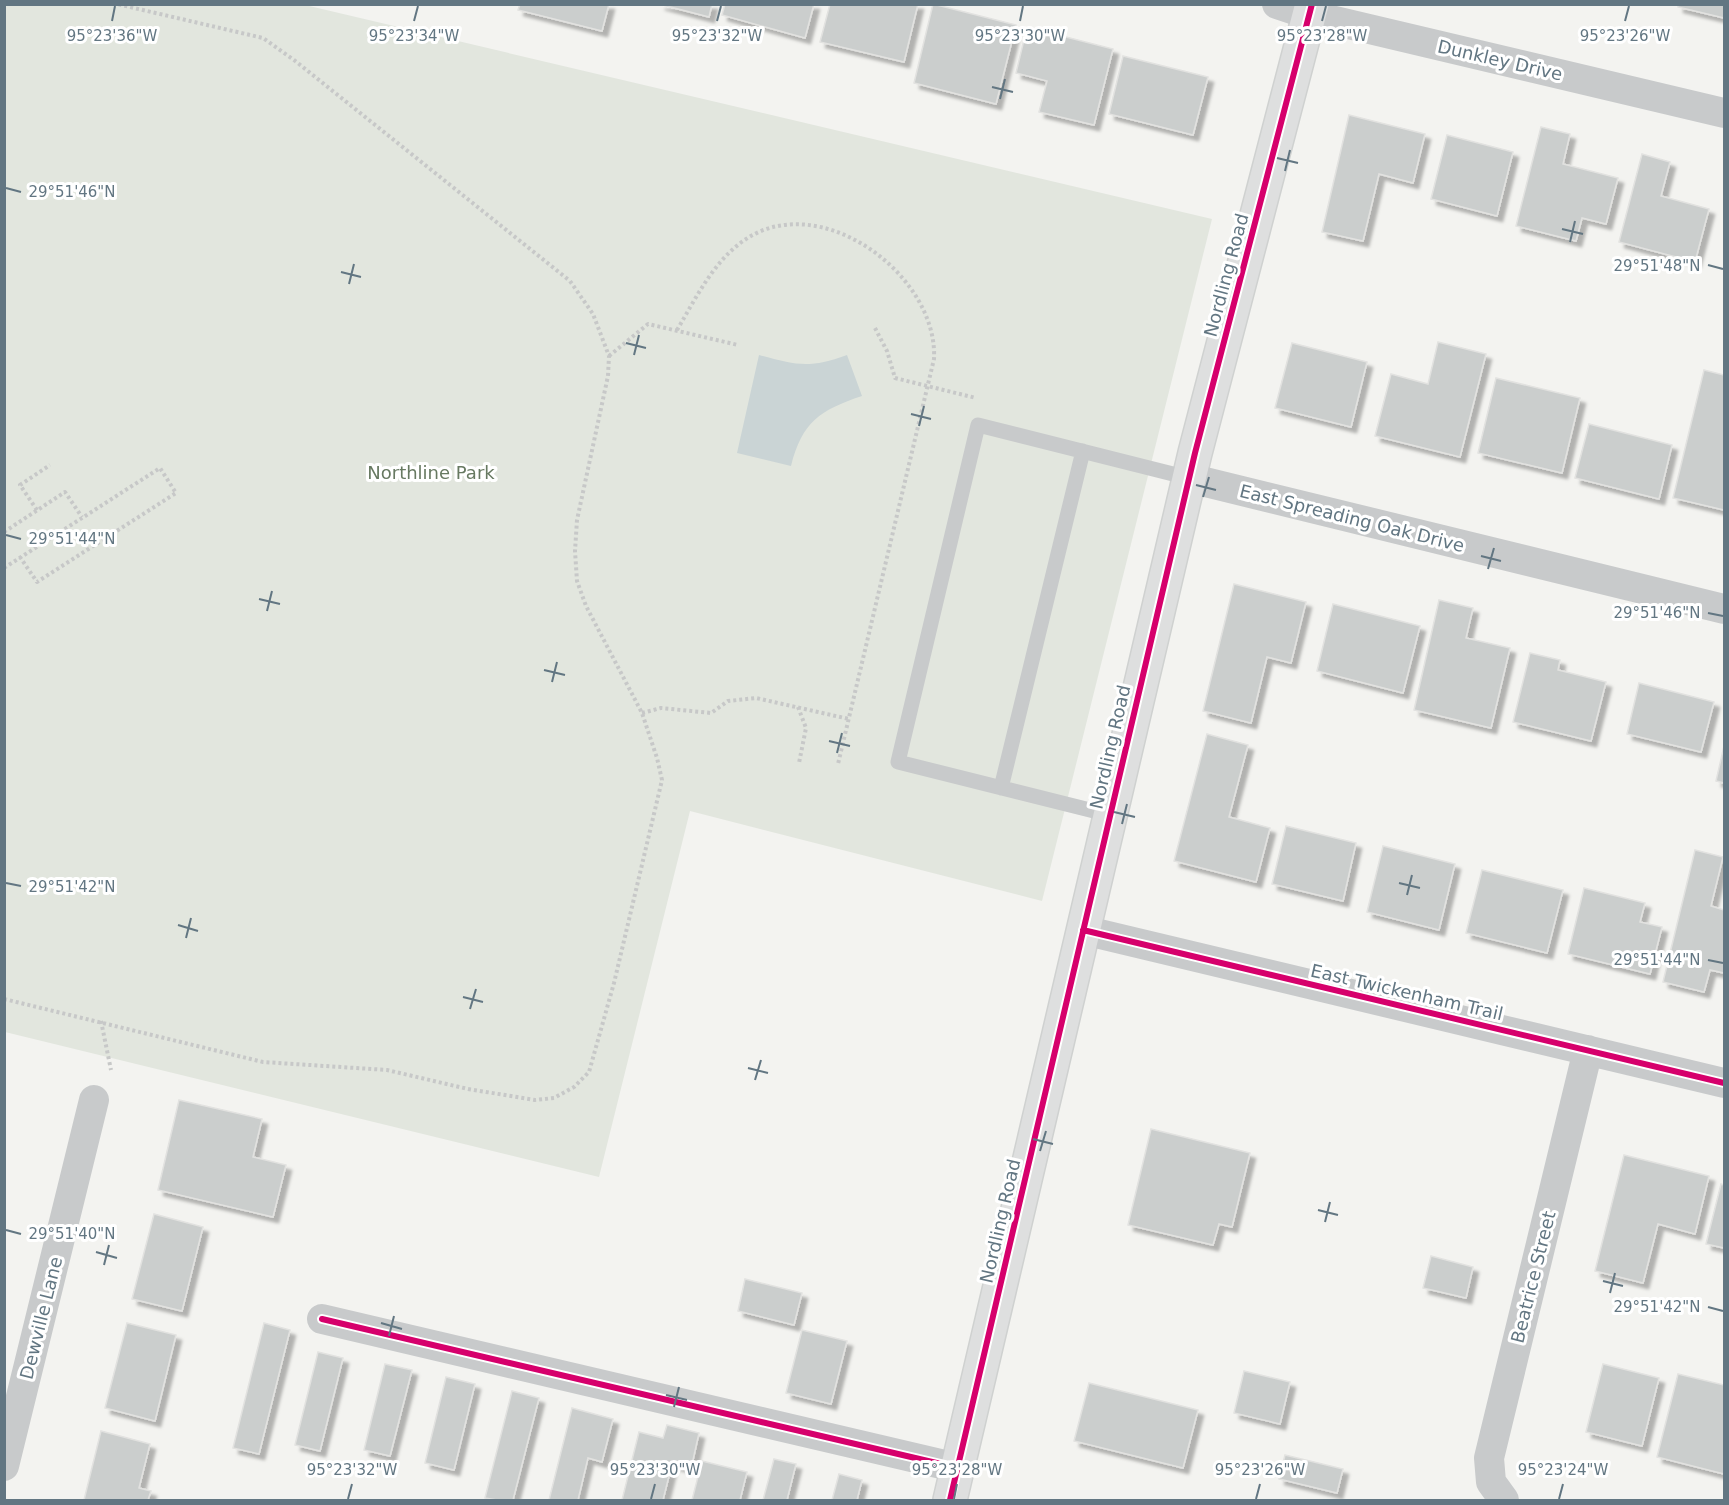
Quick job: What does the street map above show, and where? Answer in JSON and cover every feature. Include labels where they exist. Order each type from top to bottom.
[{"type":"street","name":"Dunkley Drive","points":[[1277,4],[1311,10],[1725,113]]},
{"type":"street","name":"Nordling Road","points":[[950,1500],[1189,478],[1311,10]]},
{"type":"street","name":"East Spreading Oak Drive","points":[[1189,478],[1725,609]]},
{"type":"street","name":"East Twickenham Trail","points":[[1083,930],[1725,1083]]},
{"type":"street","name":"Beatrice Street","points":[[1504,1500],[1491,1482],[1489,1458],[1588,1050]]},
{"type":"street","name":"Dewville Lane","points":[[4,1466],[94,1100]]},
{"type":"street","points":[[322,1319],[958,1468]]},
{"type":"lane","points":[[1110,815],[898,762],[978,425],[1189,478]]},
{"type":"lane","points":[[1001,788],[1083,451]]},
{"type":"path","points":[[4,999],[263,1062],[387,1070],[468,1089],[535,1100],[554,1098],[574,1087],[589,1072],[614,983],[662,780],[642,713],[586,606],[577,581],[574,551],[577,520],[608,376],[609,356],[593,314],[570,281],[294,60],[263,38],[117,4]]},
{"type":"path","points":[[677,330],[719,263],[738,245],[761,231],[780,226],[800,225],[850,236],[880,255],[906,280],[924,310],[931,329],[934,359],[838,764]]},
{"type":"path","points":[[609,356],[648,324],[738,345]]},
{"type":"path","points":[[875,328],[895,378],[926,386]]},
{"type":"path","points":[[37,510],[20,485],[51,465]]},
{"type":"path","points":[[4,568],[82,517],[160,468],[176,493],[37,582],[21,557]]},
{"type":"path","points":[[4,532],[65,492],[82,517]]},
{"type":"path","points":[[642,713],[661,708],[711,713],[728,701],[756,698],[849,719]]},
{"type":"path","points":[[798,707],[806,728],[799,763]]},
{"type":"path","points":[[94,1100],[108,1091],[111,1069],[101,1021]]},
{"type":"green space","name":"Northline Park","points":[[5,5],[305,5],[1212,219],[1042,901],[690,811],[599,1177],[5,1032]]},
{"type":"shaded area","points":[[759,355],[783,361],[812,364],[847,355],[862,396],[835,407],[815,420],[801,438],[791,466],[737,453]]},
{"type":"building","points":[[520,4],[609,4],[602,31],[518,10]]},
{"type":"building","points":[[659,4],[712,4],[709,17]]},
{"type":"building","points":[[725,4],[814,4],[805,38],[722,15]]},
{"type":"building","points":[[830,4],[918,4],[904,62],[820,42]]},
{"type":"building","points":[[933,4],[1016,25],[996,104],[914,83]]},
{"type":"building","points":[[1678,4],[1724,4],[1724,18],[1678,7]]},
{"type":"building","points":[[1027,27],[1113,49],[1094,125],[1039,112],[1047,81],[1016,73]]},
{"type":"building","points":[[1123,56],[1208,77],[1193,135],[1109,114]]},
{"type":"building","points":[[1349,115],[1425,134],[1413,183],[1379,174],[1363,241],[1322,232]]},
{"type":"building","points":[[1541,127],[1570,134],[1563,164],[1618,178],[1606,224],[1582,218],[1576,241],[1516,226]]},
{"type":"building","points":[[1447,135],[1513,152],[1497,216],[1431,199]]},
{"type":"building","points":[[1642,154],[1670,162],[1661,196],[1709,209],[1695,262],[1619,242]]},
{"type":"building","points":[[1438,342],[1486,354],[1460,457],[1375,436],[1391,374],[1428,384]]},
{"type":"building","points":[[1292,343],[1367,362],[1351,427],[1275,408]]},
{"type":"building","points":[[1704,370],[1724,375],[1724,510],[1673,498]]},
{"type":"building","points":[[1496,378],[1580,398],[1562,473],[1478,453]]},
{"type":"building","points":[[1589,424],[1672,445],[1659,499],[1575,478]]},
{"type":"building","points":[[1234,584],[1306,602],[1291,663],[1267,657],[1251,723],[1203,711]]},
{"type":"building","points":[[1439,600],[1473,608],[1466,638],[1510,648],[1491,728],[1414,710]]},
{"type":"building","points":[[1333,604],[1420,626],[1403,693],[1317,671]]},
{"type":"building","points":[[1530,653],[1560,660],[1558,670],[1606,682],[1591,741],[1513,722]]},
{"type":"building","points":[[1639,683],[1714,702],[1701,752],[1627,734]]},
{"type":"building","points":[[1207,734],[1248,745],[1229,817],[1270,828],[1256,882],[1174,861]]},
{"type":"building","points":[[1724,746],[1724,783],[1716,781]]},
{"type":"building","points":[[1286,826],[1356,843],[1343,901],[1272,884]]},
{"type":"building","points":[[1383,846],[1455,864],[1439,930],[1367,912]]},
{"type":"building","points":[[1695,850],[1723,857],[1711,906],[1724,910],[1724,973],[1710,970],[1704,992],[1663,982]]},
{"type":"building","points":[[1482,870],[1563,890],[1547,953],[1466,933]]},
{"type":"building","points":[[1584,888],[1645,903],[1640,922],[1662,927],[1650,974],[1568,954]]},
{"type":"building","points":[[179,1100],[262,1119],[253,1157],[286,1165],[273,1217],[158,1190]]},
{"type":"building","points":[[1151,1129],[1250,1153],[1232,1227],[1219,1224],[1213,1245],[1128,1225]]},
{"type":"building","points":[[1624,1155],[1709,1176],[1695,1234],[1658,1224],[1643,1283],[1595,1271]]},
{"type":"building","points":[[1721,1184],[1724,1185],[1724,1248],[1706,1244]]},
{"type":"building","points":[[154,1214],[203,1227],[182,1311],[132,1299]]},
{"type":"building","points":[[1431,1256],[1473,1267],[1466,1298],[1423,1288]]},
{"type":"building","points":[[745,1279],[802,1293],[794,1325],[738,1311]]},
{"type":"building","points":[[127,1323],[176,1335],[155,1421],[105,1408]]},
{"type":"building","points":[[264,1323],[290,1330],[259,1454],[233,1448]]},
{"type":"building","points":[[802,1330],[847,1341],[831,1404],[786,1393]]},
{"type":"building","points":[[318,1352],[343,1358],[320,1451],[295,1445]]},
{"type":"building","points":[[385,1364],[412,1370],[390,1456],[364,1450]]},
{"type":"building","points":[[1603,1364],[1659,1378],[1642,1446],[1586,1432]]},
{"type":"building","points":[[1244,1371],[1290,1382],[1280,1424],[1234,1413]]},
{"type":"building","points":[[1678,1374],[1724,1385],[1724,1474],[1657,1457]]},
{"type":"building","points":[[446,1377],[475,1384],[454,1470],[425,1463]]},
{"type":"building","points":[[1089,1383],[1198,1410],[1183,1468],[1074,1441]]},
{"type":"building","points":[[512,1391],[539,1398],[513,1500],[485,1498]]},
{"type":"building","points":[[572,1408],[613,1419],[602,1462],[588,1458],[578,1500],[549,1500]]},
{"type":"building","points":[[667,1425],[699,1433],[691,1469],[672,1464],[663,1500],[622,1500],[639,1432],[663,1438]]},
{"type":"building","points":[[101,1431],[150,1444],[139,1488],[151,1491],[148,1500],[84,1500]]},
{"type":"building","points":[[1285,1455],[1343,1469],[1337,1493],[1279,1479]]},
{"type":"building","points":[[774,1459],[796,1464],[787,1500],[763,1500]]},
{"type":"building","points":[[702,1461],[747,1472],[740,1500],[692,1500]]},
{"type":"building","points":[[839,1474],[862,1480],[857,1500],[832,1500]]},
{"type":"cycle path","points":[[950,1500],[1195,453],[1312,4]]},
{"type":"cycle path","points":[[1083,930],[1724,1083]]},
{"type":"cycle path","points":[[322,1319],[958,1468]]}]
